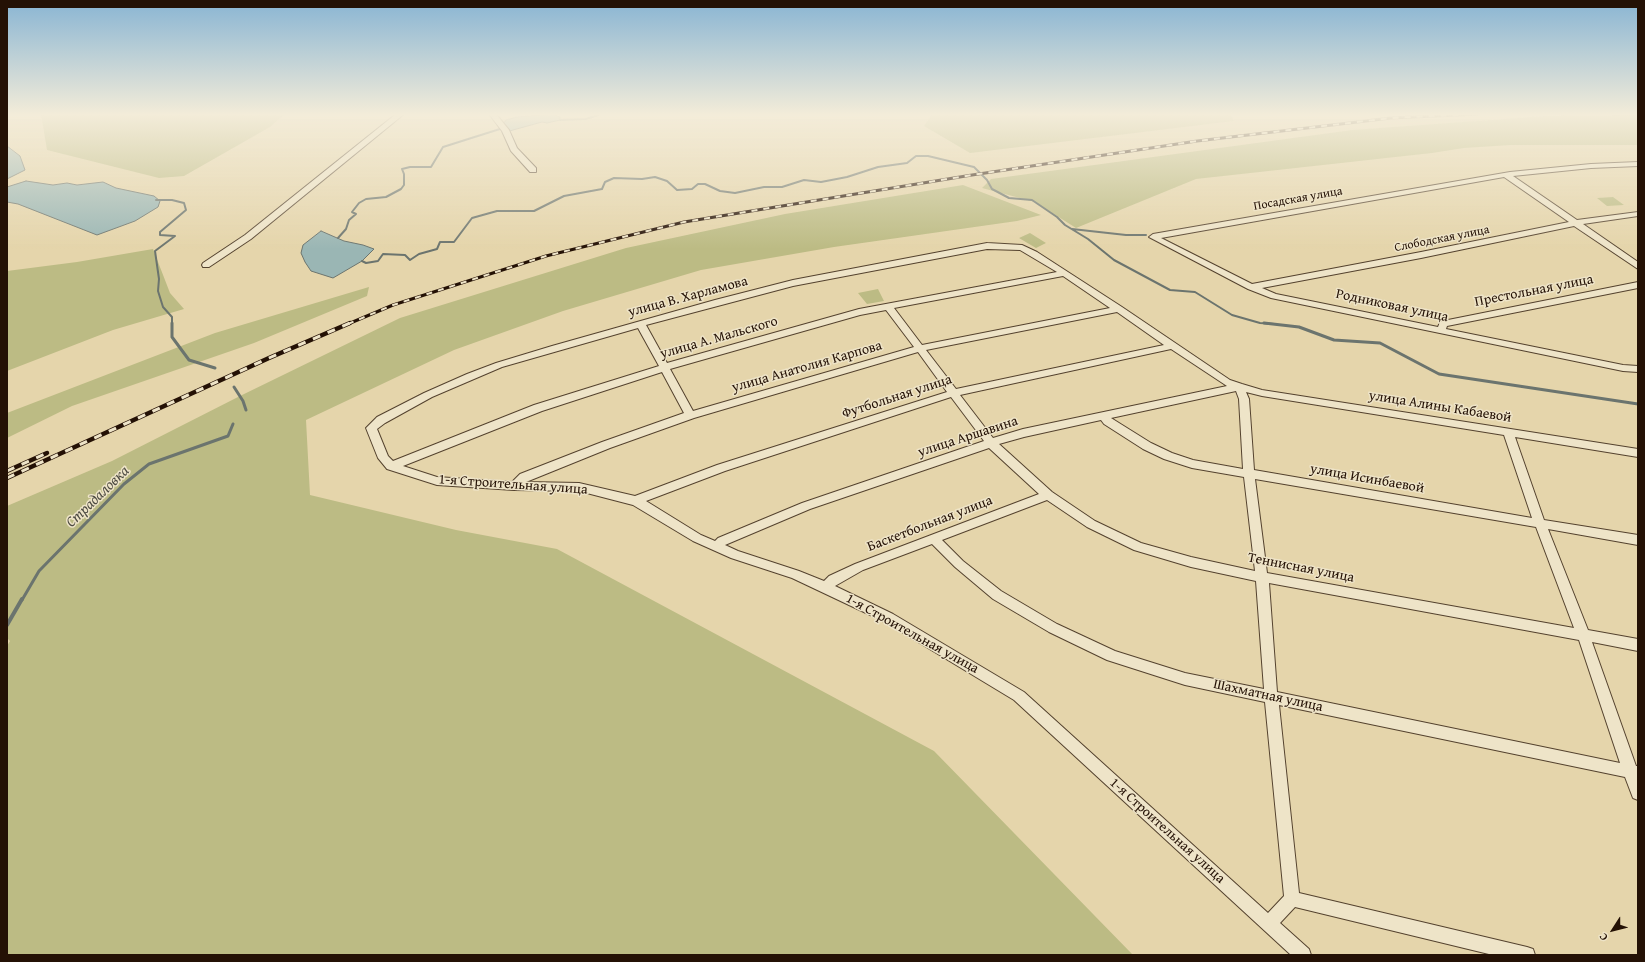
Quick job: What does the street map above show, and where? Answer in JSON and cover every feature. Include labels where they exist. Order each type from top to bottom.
[{"type":"street","points":[[206,265],[248,237],[345,159]]},
{"type":"street","points":[[523,159],[533,170]]},
{"type":"street","name":"Посадская улица","points":[[1153,237],[1506,175],[1544,170],[1638,164]]},
{"type":"street","points":[[1506,175],[1638,266]]},
{"type":"street","name":"Слободская улица","points":[[1251,287],[1576,224],[1638,214]]},
{"type":"street","name":"Родниковая улица","points":[[1153,237],[1251,287],[1274,296],[1623,368],[1638,369]]},
{"type":"street","name":"улица В. Харламова","points":[[391,466],[383,458],[371,428],[381,420],[428,395],[499,365],[718,302],[793,284],[987,246],[1022,248],[1065,273],[1226,382],[1239,387]]},
{"type":"street","name":"улица А. Мальского","points":[[391,466],[538,408],[631,377],[859,312],[1065,273]]},
{"type":"street","name":"Престольная улица","points":[[1441,331],[1442,324],[1638,285]]},
{"type":"street","name":"Теннисная улица","points":[[888,306],[991,442],[1023,473],[1048,495],[1091,524],[1138,547],[1191,562],[1262,577],[1638,645]]},
{"type":"street","name":"улица Анатолия Карпова","points":[[514,486],[524,477],[606,445],[690,415],[921,348],[1119,309]]},
{"type":"street","points":[[641,324],[690,415]]},
{"type":"street","name":"Футбольная улица","points":[[636,501],[653,493],[721,468],[954,393],[1173,346]]},
{"type":"street","points":[[1239,387],[1244,399],[1249,474],[1262,577],[1292,899],[1269,924]]},
{"type":"street","name":"улица Аршавина","points":[[717,547],[722,541],[806,506],[991,442],[1022,433],[1239,387]]},
{"type":"street","name":"улица Алины Кабаевой","points":[[1239,387],[1270,394],[1638,453]]},
{"type":"street","name":"улица Исинбаевой","points":[[1104,416],[1108,422],[1122,431],[1168,456],[1192,464],[1638,540]]},
{"type":"street","points":[[1508,432],[1540,523],[1634,772],[1638,793]]},
{"type":"street","name":"1-я Строительная улица","points":[[391,466],[437,481],[514,486],[579,487],[636,501],[697,538],[735,555],[795,574],[826,587],[889,618],[1019,696],[1303,955]]},
{"type":"street","name":"Баскетбольная улица","points":[[826,587],[833,580],[860,567],[1048,495]]},
{"type":"street","name":"Шахматная улица","points":[[933,538],[959,564],[997,595],[1052,628],[1112,656],[1185,679],[1634,772]]},
{"type":"street","points":[[1292,899],[1527,955]]},
{"type":"shaded area","points":[[83,159],[214,159],[184,176],[159,178]]},
{"type":"shaded area","points":[[1139,159],[1379,159],[1196,179],[1076,228],[1035,202],[982,188],[991,179]]},
{"type":"shaded area","points":[[963,185],[1041,215],[1017,221],[834,247],[701,270],[563,311],[454,350],[306,420],[310,495],[456,530],[557,549],[934,751],[1133,955],[7,955],[7,646],[10,641],[7,638],[7,506],[112,461],[240,396],[400,318],[626,248],[785,214]]},
{"type":"shaded area","points":[[1613,197],[1624,205],[1607,206],[1597,198]]},
{"type":"shaded area","points":[[1030,233],[1046,243],[1036,248],[1019,238]]},
{"type":"shaded area","points":[[153,249],[170,293],[184,309],[113,330],[7,371],[7,271],[77,262]]},
{"type":"shaded area","points":[[369,287],[367,296],[254,343],[72,406],[7,438],[7,413],[215,333]]},
{"type":"shaded area","points":[[878,289],[884,301],[867,304],[858,293]]},
{"type":"water","points":[[7,159],[21,159],[25,170],[7,179]]},
{"type":"water","points":[[26,181],[53,185],[67,183],[77,185],[103,182],[116,188],[154,196],[160,201],[158,207],[135,221],[97,235],[18,204],[7,202],[7,187]]},
{"type":"water","points":[[321,231],[344,241],[374,249],[362,261],[333,278],[311,271],[301,253],[303,245]]},
{"type":"waterway","points":[[338,238],[346,229],[349,220],[356,214],[352,212],[359,203],[366,199],[386,197],[401,189],[404,185],[404,174],[402,169],[410,167],[431,167],[436,159]]},
{"type":"waterway","points":[[362,261],[366,263],[378,261],[383,254],[405,255],[410,260],[419,254],[437,249],[440,242],[454,242],[472,218],[497,211],[534,211],[564,196],[602,189],[605,182],[614,178],[642,179],[655,177],[667,181],[677,190],[692,189],[698,184],[705,184],[720,191],[735,193],[764,187],[782,187],[804,180],[821,182],[847,177],[878,167],[907,163],[912,159]]},
{"type":"waterway","points":[[940,159],[974,167],[987,180],[992,189],[1009,198],[1032,200],[1057,217],[1065,225],[1088,239],[1114,260],[1170,290],[1195,292],[1232,315],[1260,323],[1271,324]]},
{"type":"waterway","points":[[156,200],[172,200],[184,203],[186,210],[160,232],[160,235],[175,236],[155,251],[159,279],[158,291],[163,307],[172,317],[172,337],[189,360],[215,368]]},
{"type":"waterway","points":[[1072,229],[1126,235],[1146,235]]},
{"type":"waterway","points":[[1264,323],[1271,324]]},
{"type":"waterway","points":[[1271,324],[1299,327],[1334,340],[1380,343],[1439,374],[1638,404]]},
{"type":"waterway","points":[[234,387],[243,401],[246,410]]},
{"type":"waterway","name":"Страдаловка","points":[[22,600],[39,571],[124,484],[149,464],[228,436],[233,424]]},
{"type":"waterway","name":"Страдаловка","points":[[7,625],[22,599]]},
{"type":"railway","points":[[348,324],[393,305],[546,256],[684,222],[1079,159]]},
{"type":"railway","points":[[7,478],[269,358],[350,323]]},
{"type":"railway","points":[[7,471],[47,453]]}]
